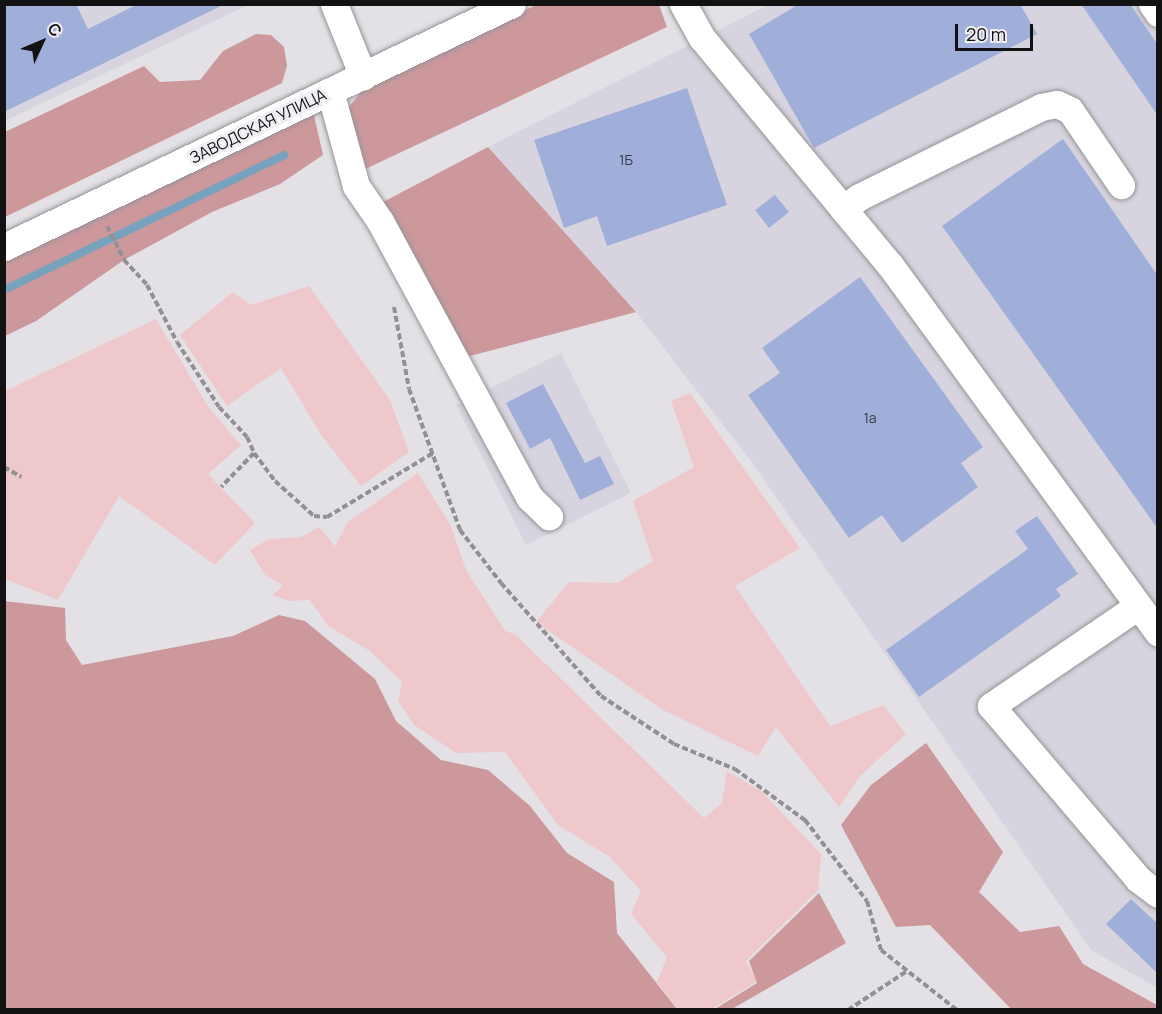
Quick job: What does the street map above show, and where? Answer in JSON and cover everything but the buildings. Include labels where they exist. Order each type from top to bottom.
[{"type":"street","points":[[334,4],[363,76]]},
{"type":"street","name":"ЗАВОДСКАЯ УЛИЦА","points":[[4,247],[512,4]]},
{"type":"street","points":[[683,4],[702,38],[890,265],[1158,633]]},
{"type":"street","points":[[1152,4],[1158,13]]},
{"type":"street","points":[[330,91],[356,186],[380,221],[529,497],[549,516]]},
{"type":"street","points":[[843,209],[860,197],[1041,107],[1057,104],[1070,110],[1121,185]]},
{"type":"street","points":[[1138,606],[991,706],[1138,879],[1158,894]]},
{"type":"path","points":[[96,203],[124,260],[147,285],[177,342],[219,407],[247,437],[254,453],[275,481],[314,516],[327,517],[433,453]]},
{"type":"path","points":[[390,296],[409,389],[460,530],[501,583],[601,696],[674,744],[735,769],[806,820],[867,901],[881,950],[957,1010]]},
{"type":"path","points":[[221,487],[254,453]]},
{"type":"path","points":[[4,467],[21,477]]},
{"type":"path","points":[[848,1010],[907,971]]},
{"type":"shaded area","points":[[5,5],[248,5],[5,121]]},
{"type":"shaded area","points":[[536,5],[659,5],[667,27],[361,171],[347,109],[363,90]]},
{"type":"shaded area","points":[[768,5],[1157,5],[1157,988],[1091,950],[753,464],[636,312],[488,147]]},
{"type":"shaded area","points":[[256,34],[271,35],[284,47],[287,66],[282,83],[5,217],[5,132],[144,66],[160,82],[200,80],[223,51]]},
{"type":"shaded area","points":[[313,111],[323,155],[280,184],[212,212],[124,260],[36,321],[5,336],[5,259]]},
{"type":"shaded area","points":[[488,147],[636,312],[470,356],[456,339],[383,202]]},
{"type":"shaded area","points":[[309,286],[390,400],[409,452],[361,486],[321,435],[281,368],[227,406],[180,335],[233,292],[251,305]]},
{"type":"shaded area","points":[[156,319],[209,408],[241,445],[208,474],[255,523],[215,565],[119,496],[58,600],[5,579],[5,391]]},
{"type":"shaded area","points":[[561,353],[631,493],[526,545],[456,405]]},
{"type":"shaded area","points":[[690,393],[800,548],[735,586],[830,726],[883,705],[906,734],[860,776],[839,807],[776,727],[758,756],[663,710],[536,622],[569,582],[617,583],[653,561],[633,501],[694,467],[671,401]]},
{"type":"shaded area","points":[[418,473],[451,526],[466,570],[505,631],[515,634],[704,818],[722,803],[727,771],[762,792],[821,854],[818,890],[746,961],[757,981],[712,1009],[678,1009],[657,982],[667,957],[631,914],[641,891],[610,857],[558,825],[505,752],[456,753],[414,725],[398,701],[402,682],[370,651],[328,626],[310,600],[288,601],[273,595],[283,585],[265,575],[250,550],[269,539],[301,537],[319,527],[335,546],[348,522]]},
{"type":"shaded area","points":[[4,601],[65,608],[66,640],[82,665],[233,636],[279,615],[305,621],[375,679],[396,721],[441,760],[488,770],[530,806],[567,853],[614,882],[617,933],[677,1009],[5,1009]]},
{"type":"shaded area","points":[[926,743],[1003,852],[979,892],[1020,932],[1059,926],[1083,964],[1157,1005],[1157,1009],[1011,1009],[930,925],[896,927],[841,825],[871,785]]},
{"type":"shaded area","points":[[819,893],[846,943],[732,1009],[715,1009],[757,983],[749,961]]},
{"type":"waterway","points":[[4,290],[284,155]]}]
